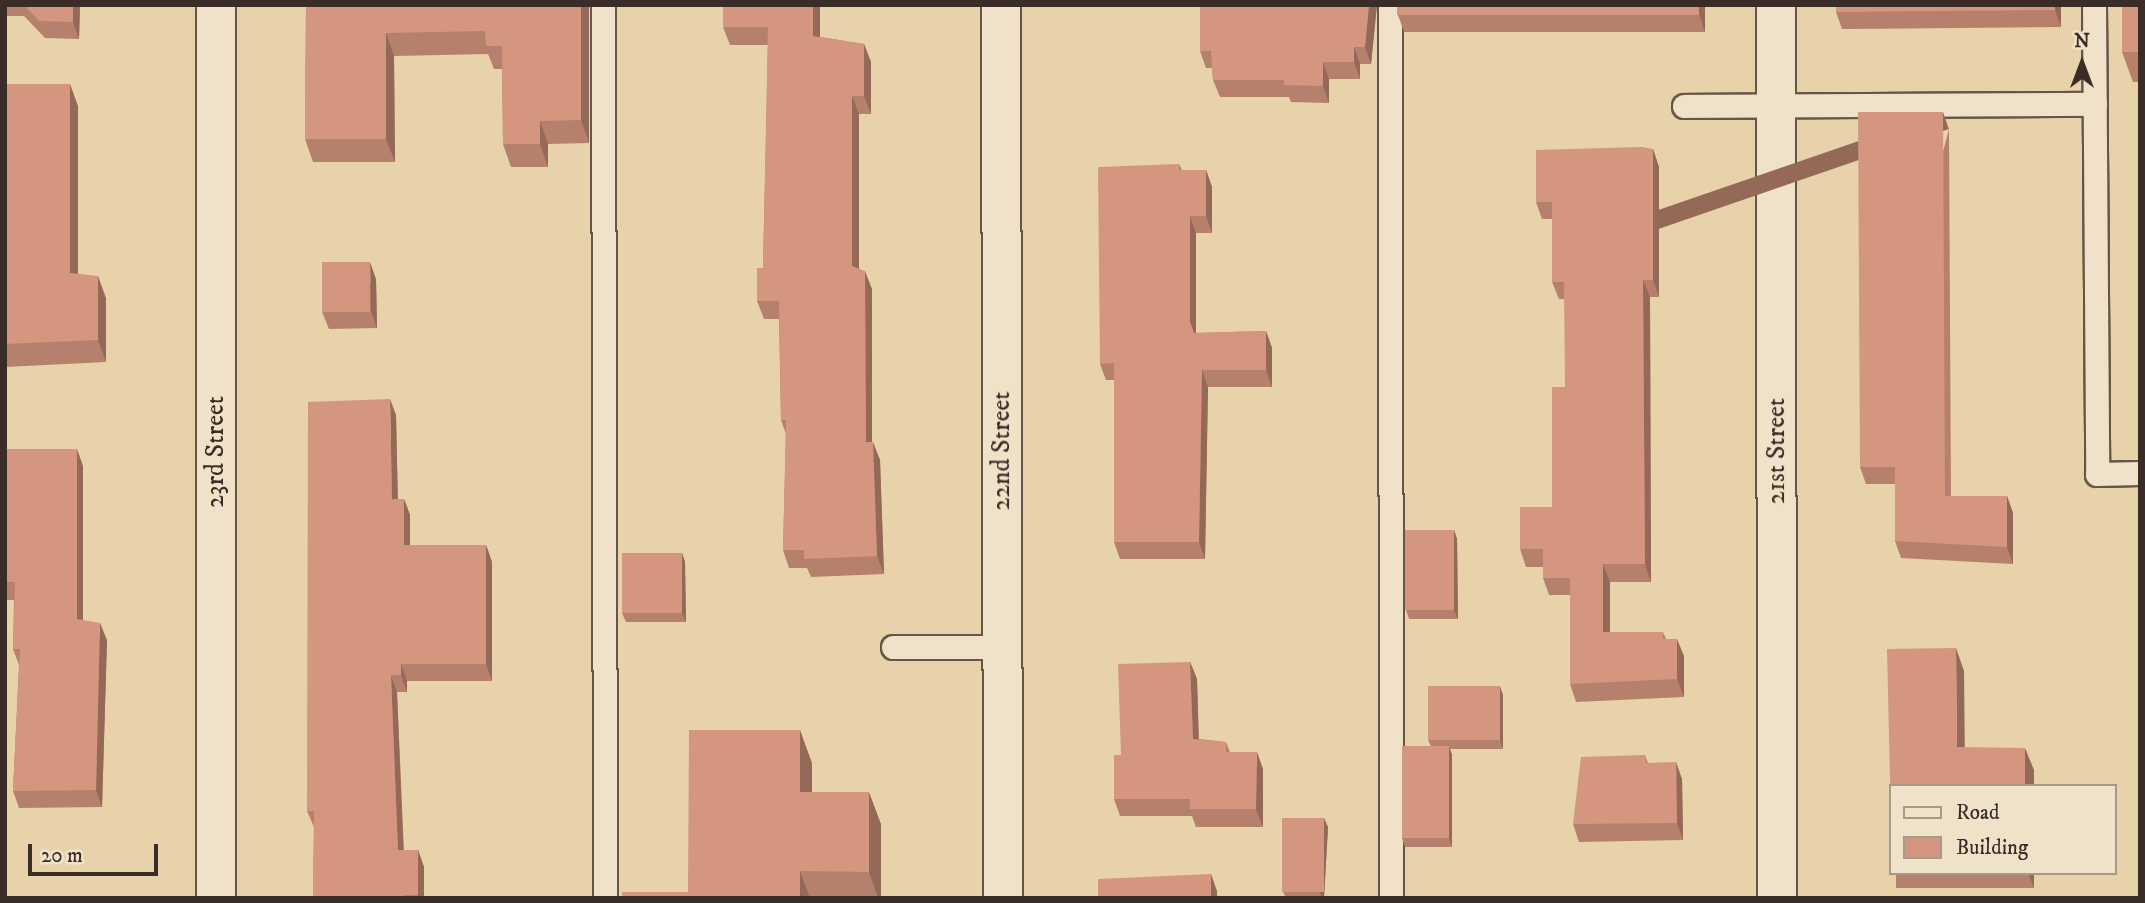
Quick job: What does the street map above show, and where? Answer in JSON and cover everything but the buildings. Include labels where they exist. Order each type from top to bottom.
[{"type":"street","name":"23rd Street","points":[[216,5],[216,898]]},
{"type":"street","name":"22nd Street","points":[[1001,5],[1003,898]]},
{"type":"street","name":"21st Street","points":[[1776,5],[1777,898]]},
{"type":"lane","points":[[603,5],[606,898]]},
{"type":"lane","points":[[1390,5],[1391,898]]},
{"type":"lane","points":[[2094,5],[2097,474],[2140,473]]},
{"type":"lane","points":[[1684,106],[1777,103],[2095,104]]},
{"type":"lane","points":[[893,647],[1003,647]]}]
